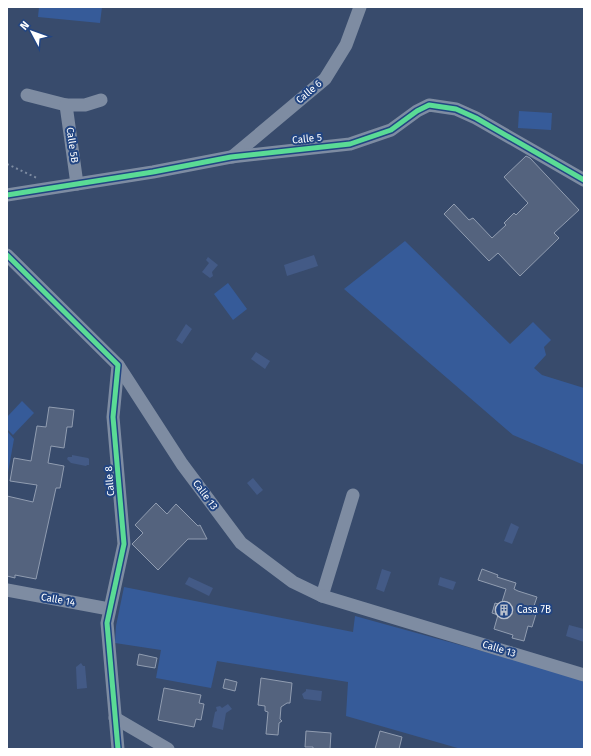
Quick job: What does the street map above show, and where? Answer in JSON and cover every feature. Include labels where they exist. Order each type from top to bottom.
[{"type":"street","name":"Calle 6","points":[[231,157],[325,79],[346,45],[360,7]]},
{"type":"street","points":[[27,95],[66,105],[85,105],[102,100]]},
{"type":"street","name":"Calle 5B","points":[[66,105],[77,184]]},
{"type":"street","name":"Calle 5","points":[[7,196],[153,172],[231,157],[350,144],[391,130],[417,111],[429,105],[456,108],[584,180]]},
{"type":"street","points":[[7,255],[118,365]]},
{"type":"street","name":"Calle 13","points":[[118,365],[182,464],[241,543],[293,582],[322,596],[584,675]]},
{"type":"street","name":"Calle 8","points":[[118,365],[113,416],[124,544],[107,622],[118,749]]},
{"type":"street","points":[[322,596],[353,495]]},
{"type":"street","name":"Calle 14","points":[[7,590],[109,609]]},
{"type":"street","points":[[115,718],[168,749]]},
{"type":"path","points":[[7,164],[43,181],[45,189]]},
{"type":"shaded area","points":[[39,7],[102,7],[100,23],[38,17]]},
{"type":"shaded area","points":[[519,111],[552,113],[551,130],[518,128]]},
{"type":"shaded area","points":[[405,241],[510,344],[533,322],[551,340],[544,347],[546,355],[534,368],[542,375],[584,388],[584,465],[513,435],[344,289]]},
{"type":"shaded area","points":[[314,255],[318,266],[287,276],[284,265]]},
{"type":"shaded area","points":[[208,257],[218,265],[212,272],[213,276],[210,278],[202,272],[209,263],[206,260]]},
{"type":"shaded area","points":[[228,283],[247,309],[233,320],[214,294]]},
{"type":"shaded area","points":[[186,324],[192,329],[182,344],[176,340]]},
{"type":"shaded area","points":[[256,352],[270,361],[265,369],[251,359]]},
{"type":"shaded area","points":[[22,401],[34,413],[13,435],[7,429],[7,417]]},
{"type":"shaded area","points":[[7,431],[14,439],[7,478]]},
{"type":"shaded area","points":[[72,455],[88,458],[89,465],[86,466],[71,463],[67,459],[68,457],[72,457]]},
{"type":"shaded area","points":[[253,478],[263,490],[257,495],[247,483]]},
{"type":"shaded area","points":[[511,523],[519,527],[512,544],[504,541]]},
{"type":"shaded area","points":[[382,569],[391,572],[384,592],[376,589]]},
{"type":"shaded area","points":[[189,577],[213,588],[209,596],[185,584]]},
{"type":"shaded area","points":[[440,577],[456,582],[453,590],[438,585]]},
{"type":"shaded area","points":[[124,587],[353,632],[355,616],[573,676],[584,682],[584,749],[461,749],[346,716],[348,682],[217,661],[211,688],[156,678],[161,650],[115,643],[116,626]]},
{"type":"shaded area","points":[[569,625],[584,629],[584,642],[566,636]]},
{"type":"shaded area","points":[[81,663],[85,666],[87,688],[77,689],[76,667]]},
{"type":"shaded area","points":[[306,689],[322,691],[321,701],[304,699],[302,694],[306,691]]},
{"type":"shaded area","points":[[228,704],[232,709],[226,713],[223,730],[212,727],[215,712],[217,711],[216,707],[220,706],[222,708]]},
{"type":"building","points":[[526,156],[530,158],[579,210],[554,233],[559,238],[520,276],[498,253],[489,261],[444,214],[454,204],[469,220],[473,218],[492,238],[506,225],[504,223],[514,213],[516,215],[528,203],[504,177]]},
{"type":"building","points":[[49,407],[74,410],[72,427],[67,427],[64,448],[51,446],[48,463],[64,466],[60,488],[56,488],[36,579],[15,575],[15,578],[7,576],[7,496],[33,502],[37,485],[10,481],[14,458],[31,461],[37,426],[46,427]]},
{"type":"building","points":[[156,503],[167,514],[176,504],[198,526],[200,525],[207,539],[188,539],[158,570],[132,544],[143,533],[135,525]]},
{"type":"building","name":"Casa 7B","points":[[482,569],[498,575],[497,577],[516,583],[514,589],[537,597],[532,612],[536,614],[532,627],[528,626],[524,641],[512,638],[513,635],[494,629],[498,615],[492,613],[495,603],[501,605],[506,589],[478,580]]},
{"type":"building","points":[[139,654],[157,658],[155,668],[137,665]]},
{"type":"building","points":[[261,678],[292,683],[290,703],[287,703],[281,707],[280,719],[282,721],[279,723],[278,735],[266,734],[268,712],[265,711],[265,706],[258,705]]},
{"type":"building","points":[[225,679],[237,682],[235,691],[223,688]]},
{"type":"building","points":[[164,688],[201,695],[199,703],[204,704],[201,720],[196,719],[194,727],[158,720]]},
{"type":"building","points":[[306,731],[331,733],[330,749],[313,749],[313,747],[305,747]]},
{"type":"building","points":[[380,731],[402,737],[399,749],[375,749]]},
{"type":"cycle path","points":[[7,195],[153,172],[231,157],[350,144],[391,130],[417,111],[429,105],[456,109],[476,118],[584,180]]},
{"type":"cycle path","points":[[7,255],[118,365],[113,417],[124,544],[107,623],[118,749]]},
{"type":"place","name":"Casa 7B","points":[[504,610]]}]
